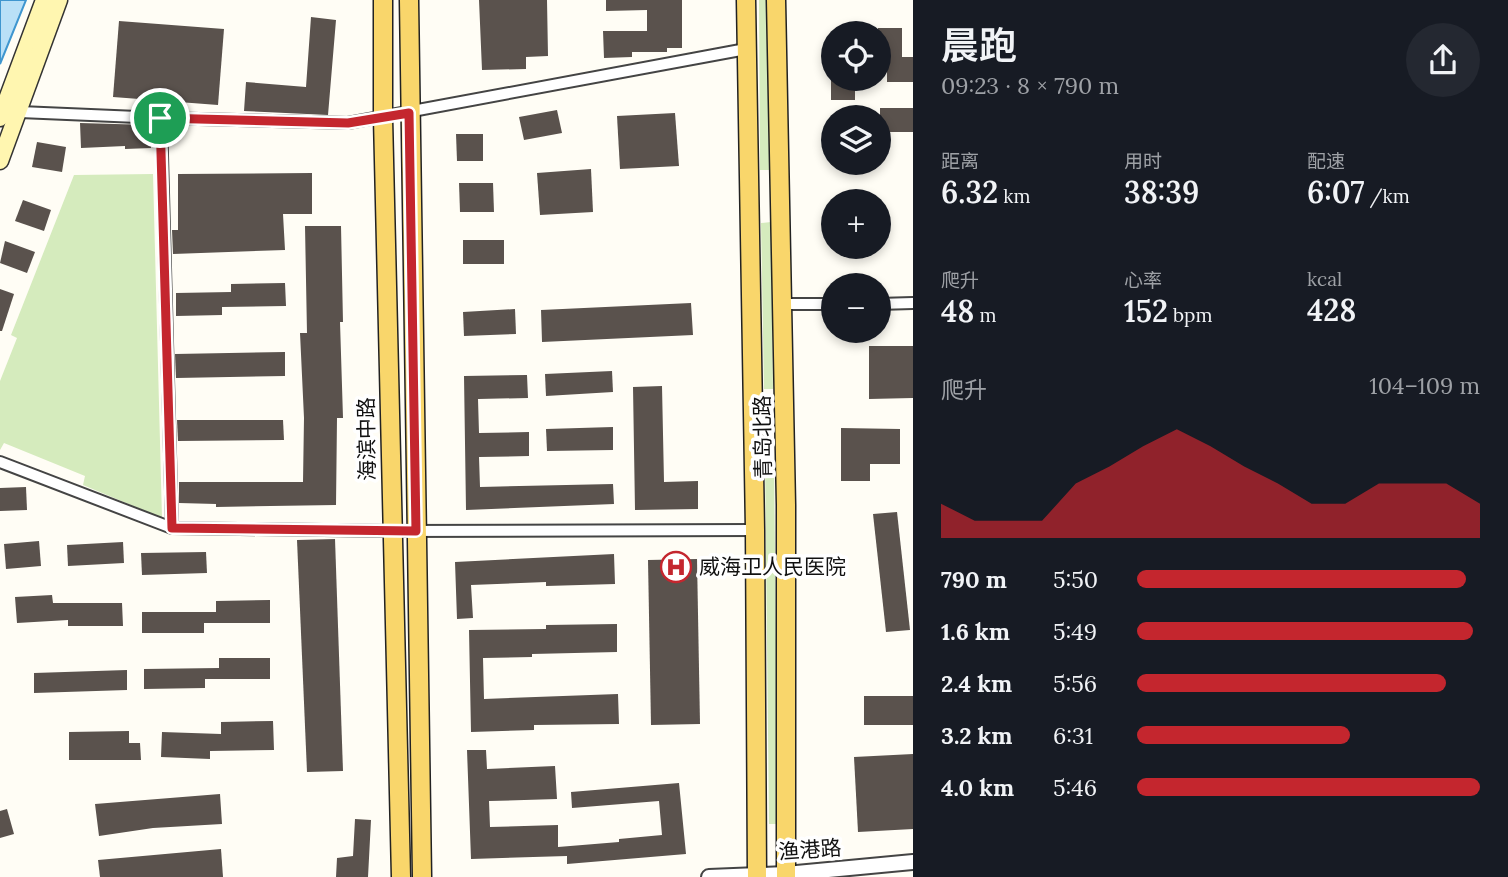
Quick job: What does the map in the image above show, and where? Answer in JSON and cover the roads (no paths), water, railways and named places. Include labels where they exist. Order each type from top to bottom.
[{"type":"main road","points":[[0,161],[8,112],[44,0]]},
{"type":"main road","points":[[8,112],[59,0]]},
{"type":"main road","name":"海滨中路","points":[[383,0],[391,531],[401,877]]},
{"type":"main road","points":[[409,0],[422,877]]},
{"type":"main road","name":"青岛北路","points":[[746,0],[755,530],[757,875]]},
{"type":"main road","name":"青岛北路","points":[[776,0],[786,505],[786,875]]},
{"type":"street","points":[[8,112],[348,123],[746,49]]},
{"type":"street","points":[[160,118],[172,528]]},
{"type":"street","points":[[891,304],[913,303]]},
{"type":"street","points":[[783,304],[821,304]]},
{"type":"street","points":[[0,462],[172,528],[391,531],[755,530]]},
{"type":"street","name":"渔港路","points":[[709,877],[786,875],[913,862]]},
{"type":"water","points":[[0,0],[26,0],[0,64]]},
{"type":"place","name":"威海卫人民医院","points":[[676,567]]}]
